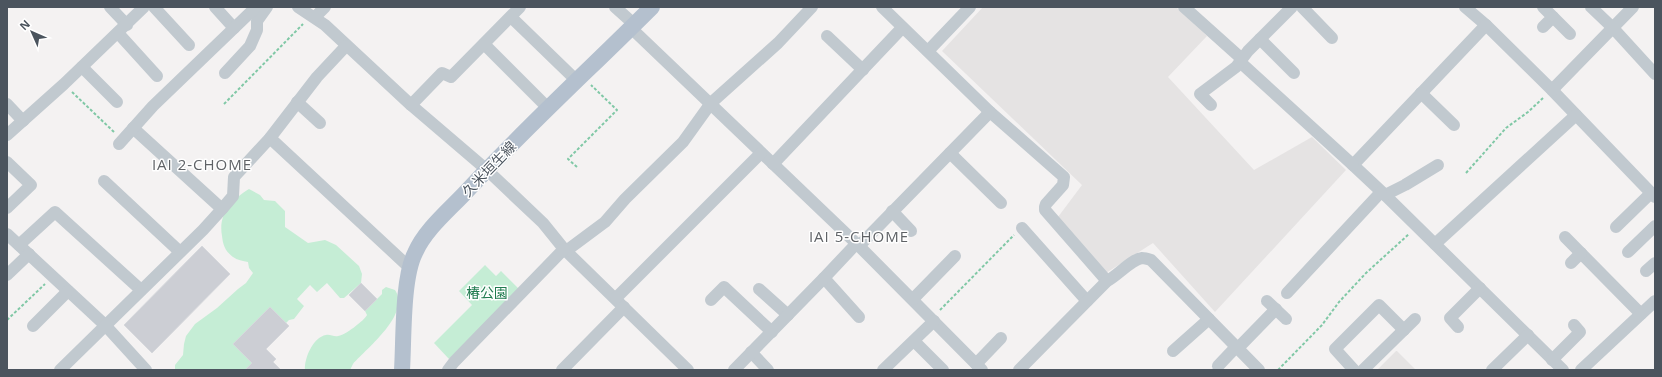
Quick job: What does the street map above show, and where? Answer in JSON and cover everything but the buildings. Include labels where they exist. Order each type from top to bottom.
[{"type":"main road","name":"久米垣生線","points":[[402,370],[406,290],[414,253],[426,236],[487,170],[652,7]]},
{"type":"street","points":[[110,7],[127,25]]},
{"type":"street","points":[[7,135],[64,84],[144,7]]},
{"type":"street","points":[[154,7],[189,45]]},
{"type":"street","points":[[215,7],[234,28]]},
{"type":"street","points":[[121,142],[153,106],[256,7]]},
{"type":"street","points":[[225,72],[250,46],[257,30],[257,21],[267,7]]},
{"type":"street","points":[[298,7],[313,16],[411,105],[487,170],[543,223],[565,250],[616,298],[688,370]]},
{"type":"street","points":[[313,16],[325,7]]},
{"type":"street","points":[[411,105],[442,73],[451,77],[520,7]]},
{"type":"street","points":[[615,7],[761,153],[913,299],[979,367],[1001,338]]},
{"type":"street","points":[[448,370],[454,362],[565,250],[605,222],[625,198],[663,163],[683,142],[711,103],[778,43],[812,7]]},
{"type":"street","points":[[928,51],[970,7]]},
{"type":"street","points":[[1184,7],[1383,193],[1563,370]]},
{"type":"street","points":[[1211,105],[1200,94],[1236,67],[1248,51],[1292,7]]},
{"type":"street","points":[[1302,7],[1332,38]]},
{"type":"street","points":[[1465,7],[1486,25],[1552,90],[1653,195],[1616,227]]},
{"type":"street","points":[[1543,7],[1570,34]]},
{"type":"street","points":[[1590,7],[1613,28],[1655,74]]},
{"type":"street","points":[[1552,90],[1633,7]]},
{"type":"street","points":[[884,8],[902,28],[928,51],[990,112],[1064,177],[1063,185],[1046,204],[1046,210],[1107,281]]},
{"type":"street","points":[[511,17],[580,79]]},
{"type":"street","points":[[1543,27],[1553,17]]},
{"type":"street","points":[[1353,165],[1486,25]]},
{"type":"street","points":[[773,164],[902,28]]},
{"type":"street","points":[[118,33],[157,76]]},
{"type":"street","points":[[827,36],[863,70]]},
{"type":"street","points":[[1260,39],[1294,73]]},
{"type":"street","points":[[484,44],[549,109]]},
{"type":"street","points":[[60,370],[222,209],[233,196],[234,177],[270,138],[317,77],[346,46]]},
{"type":"street","points":[[82,67],[117,102]]},
{"type":"street","points":[[1422,93],[1454,125]]},
{"type":"street","points":[[298,102],[320,123]]},
{"type":"street","points":[[7,104],[23,121]]},
{"type":"street","points":[[734,370],[990,112]]},
{"type":"street","points":[[1435,244],[1576,115]]},
{"type":"street","points":[[133,128],[222,209]]},
{"type":"street","points":[[270,138],[410,268]]},
{"type":"street","points":[[950,152],[1001,203]]},
{"type":"street","points":[[616,298],[761,153]]},
{"type":"street","points":[[7,162],[31,185],[7,208]]},
{"type":"street","points":[[1287,294],[1297,274],[1336,232],[1383,193],[1405,186],[1429,166]]},
{"type":"street","points":[[104,181],[180,252]]},
{"type":"street","points":[[892,211],[911,231]]},
{"type":"street","points":[[20,245],[55,212],[141,290]]},
{"type":"street","points":[[1628,252],[1655,226]]},
{"type":"street","points":[[1022,228],[1087,301]]},
{"type":"street","points":[[7,234],[105,325],[146,370]]},
{"type":"street","points":[[1565,237],[1641,314]]},
{"type":"street","points":[[1571,263],[1581,253]]},
{"type":"street","points":[[7,275],[29,254]]},
{"type":"street","points":[[913,299],[955,256]]},
{"type":"street","points":[[1019,370],[1107,281],[1137,260],[1144,258],[1151,260],[1237,348],[1254,368]]},
{"type":"street","points":[[1646,272],[1655,262]]},
{"type":"street","points":[[824,278],[859,317]]},
{"type":"street","points":[[711,300],[724,287],[772,332]]},
{"type":"street","points":[[1458,326],[1450,318],[1480,288]]},
{"type":"street","points":[[759,289],[788,315]]},
{"type":"street","points":[[33,326],[68,291]]},
{"type":"street","points":[[1581,370],[1655,300]]},
{"type":"street","points":[[1218,366],[1237,348],[1272,305],[1286,319]]},
{"type":"street","points":[[1354,370],[1335,350],[1379,305],[1404,330]]},
{"type":"street","points":[[562,370],[624,307]]},
{"type":"street","points":[[1173,351],[1209,319]]},
{"type":"street","points":[[1363,370],[1415,319]]},
{"type":"street","points":[[883,370],[914,341],[933,320]]},
{"type":"street","points":[[1552,360],[1580,332],[1574,325]]},
{"type":"street","points":[[1492,370],[1528,335]]},
{"type":"street","points":[[914,341],[943,370]]},
{"type":"street","points":[[751,352],[768,370]]},
{"type":"path","points":[[224,104],[313,16]]},
{"type":"path","points":[[577,167],[568,158],[617,110],[580,79]]},
{"type":"path","points":[[64,84],[121,142]]},
{"type":"path","points":[[1466,174],[1506,128],[1528,112],[1552,90]]},
{"type":"path","points":[[1278,370],[1322,325],[1339,302],[1366,273],[1417,226]]},
{"type":"path","points":[[933,320],[1022,228]]},
{"type":"path","points":[[7,320],[53,276]]},
{"type":"shaded area","points":[[983,7],[1176,7],[1207,36],[1168,77],[1254,170],[1312,137],[1346,170],[1215,312],[1153,243],[1106,273],[1058,217],[1082,185],[942,51]]},
{"type":"shaded area","points":[[1397,351],[1416,370],[1377,370]]},
{"type":"green space","points":[[249,189],[260,195],[264,200],[275,201],[285,211],[285,227],[308,243],[325,240],[336,245],[359,266],[362,274],[361,283],[344,298],[340,298],[327,283],[317,292],[310,285],[297,299],[304,306],[294,319],[289,320],[286,323],[270,307],[233,344],[252,363],[245,370],[175,370],[175,365],[183,355],[186,336],[195,324],[217,308],[246,283],[253,273],[249,268],[248,262],[235,258],[226,250],[221,228],[227,208]]},
{"type":"green space","name":"椿公園","points":[[485,265],[496,276],[501,271],[519,289],[449,359],[434,343],[472,305],[459,291]]},
{"type":"green space","points":[[386,287],[395,290],[398,299],[397,309],[393,319],[386,330],[353,364],[350,370],[305,370],[306,360],[313,344],[321,337],[326,335],[341,335],[354,327],[367,315],[365,311],[382,294],[382,290]]},
{"type":"district","name":"IAI 2-CHOME","points":[[202,165]]},
{"type":"district","name":"IAI 5-CHOME","points":[[859,237]]}]
